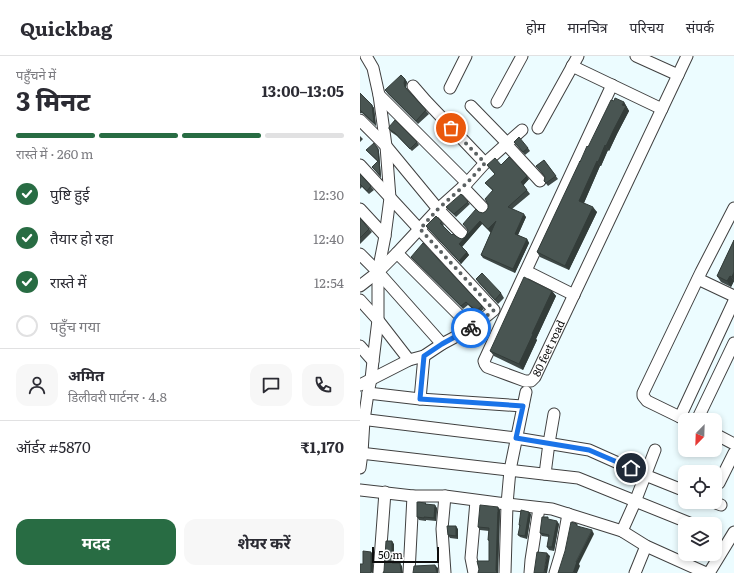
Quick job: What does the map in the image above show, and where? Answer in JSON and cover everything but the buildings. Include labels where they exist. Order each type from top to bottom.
[{"type":"street","points":[[360,468],[362,420],[371,379],[378,320],[378,272],[390,198],[386,146],[378,95],[373,68],[366,56]]},
{"type":"street","points":[[450,88],[466,56]]},
{"type":"street","points":[[497,102],[522,56]]},
{"type":"street","points":[[538,128],[578,56]]},
{"type":"street","points":[[636,56],[678,75]]},
{"type":"street","name":"80 feet road","points":[[612,85],[484,361],[487,367],[524,381],[531,381],[535,377],[687,56]]},
{"type":"street","points":[[572,66],[662,109]]},
{"type":"street","points":[[413,86],[485,163]]},
{"type":"street","points":[[378,95],[465,185],[484,209]]},
{"type":"street","points":[[472,106],[540,181]]},
{"type":"street","points":[[360,120],[386,146],[438,209],[463,235]]},
{"type":"street","points":[[360,286],[378,272],[438,209],[465,185],[485,163],[522,130]]},
{"type":"street","points":[[360,384],[410,360],[424,356],[442,344],[472,328],[494,310],[420,229],[361,168]]},
{"type":"street","points":[[678,416],[647,401],[643,396],[643,393],[734,208]]},
{"type":"street","points":[[360,209],[385,236]]},
{"type":"street","points":[[397,253],[472,328]]},
{"type":"street","points":[[360,254],[442,344]]},
{"type":"street","points":[[526,271],[574,295]]},
{"type":"street","points":[[698,279],[734,296]]},
{"type":"street","points":[[360,300],[410,360]]},
{"type":"street","points":[[686,413],[734,301]]},
{"type":"street","points":[[700,413],[734,343]]},
{"type":"street","points":[[360,346],[373,360]]},
{"type":"street","points":[[420,399],[424,356]]},
{"type":"street","points":[[505,573],[507,504],[510,470],[526,392]]},
{"type":"street","points":[[368,393],[420,399],[523,406]]},
{"type":"street","points":[[545,474],[554,414]]},
{"type":"street","points":[[362,420],[516,438],[589,450],[678,488]]},
{"type":"street","points":[[722,438],[734,444]]},
{"type":"street","points":[[622,531],[635,502],[654,450]]},
{"type":"street","points":[[361,453],[578,478],[678,519]]},
{"type":"street","points":[[722,477],[734,453]]},
{"type":"street","points":[[360,490],[413,496],[445,496],[476,501],[552,509],[622,531],[646,546],[706,573]]},
{"type":"street","points":[[379,573],[385,492]]},
{"type":"street","points":[[409,573],[413,496]]},
{"type":"street","points":[[445,496],[442,529],[445,573]]},
{"type":"street","points":[[474,573],[471,558],[476,501]]},
{"type":"street","points":[[530,573],[539,508]]},
{"type":"street","points":[[555,573],[561,553],[568,514]]},
{"type":"street","points":[[709,573],[734,532]]},
{"type":"street","points":[[635,573],[646,546]]},
{"type":"way so far","points":[[451,128],[485,163],[467,183],[438,209],[420,229],[494,310],[471,328]]},
{"type":"route","points":[[471,328],[424,356],[420,399],[523,406],[516,438],[589,450],[631,468]]}]
